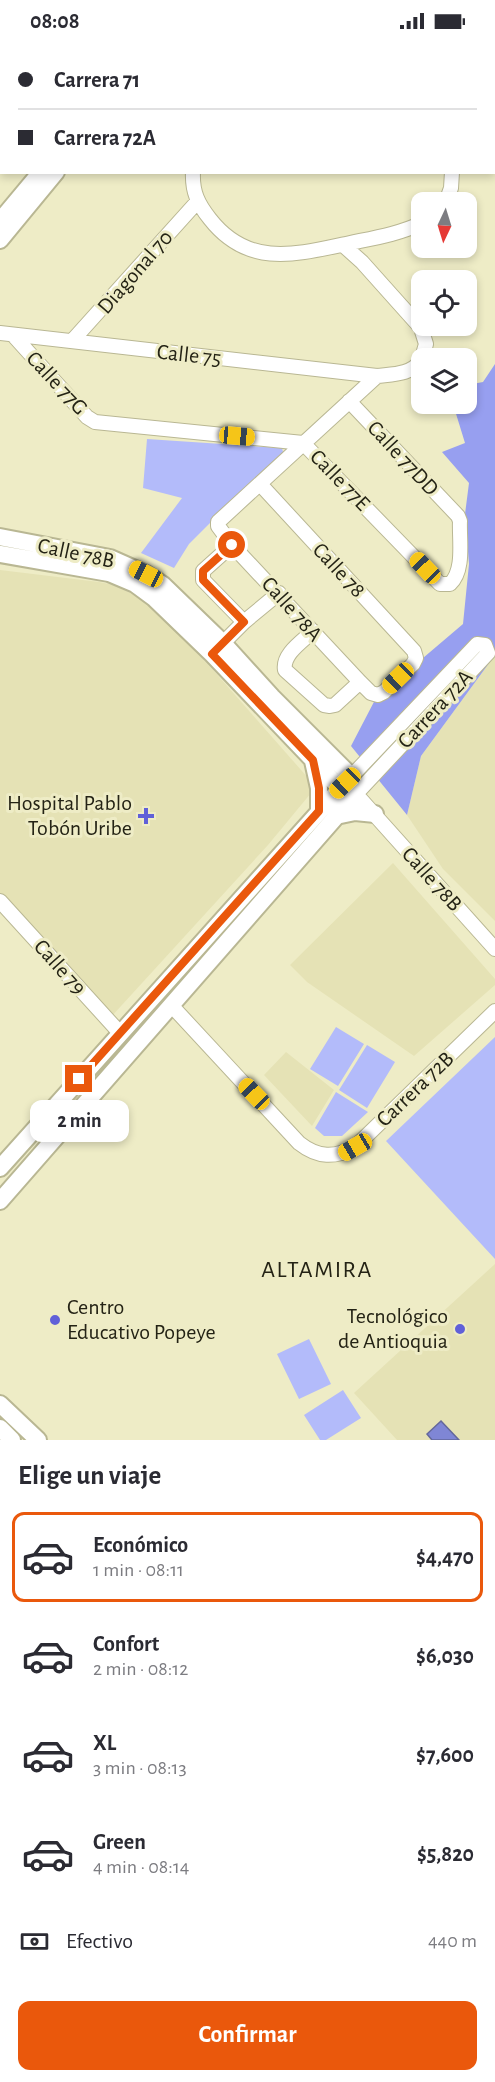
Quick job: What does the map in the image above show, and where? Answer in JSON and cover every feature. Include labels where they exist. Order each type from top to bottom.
[{"type":"main road","points":[[0,221],[38,174]]},
{"type":"main road","points":[[0,240],[54,174]]},
{"type":"main road","name":"Calle 78B","points":[[0,537],[110,558],[129,565],[163,585],[217,648],[241,685],[334,782],[351,788]]},
{"type":"main road","name":"Calle 78B","points":[[0,554],[110,573],[135,584],[217,648],[272,697],[346,771],[351,788]]},
{"type":"main road","points":[[241,685],[251,684],[272,697]]},
{"type":"main road","points":[[313,760],[319,788],[319,811]]},
{"type":"main road","name":"Carrera 72A","points":[[0,1167],[319,811],[351,788]]},
{"type":"main road","name":"Carrera 72A","points":[[0,1201],[336,816],[351,788]]},
{"type":"main road","points":[[336,816],[355,812],[375,814]]},
{"type":"main road","points":[[66,1094],[83,1107]]},
{"type":"main road","points":[[0,1404],[38,1440]]},
{"type":"street","points":[[193,174],[197,202],[221,231],[236,242],[254,250],[286,255],[375,238],[411,227]]},
{"type":"street","points":[[450,192],[452,174]]},
{"type":"street","name":"Diagonal 70","points":[[72,342],[197,202]]},
{"type":"street","points":[[343,245],[362,262],[421,328],[426,344],[425,348]]},
{"type":"street","name":"Calle 75","points":[[6,334],[377,376],[411,369]]},
{"type":"street","name":"Calle 77G","points":[[6,334],[87,417],[104,424]]},
{"type":"street","points":[[260,484],[377,376]]},
{"type":"street","name":"Calle 77DD","points":[[349,401],[458,516],[460,521],[459,567],[456,579],[450,584],[440,584]]},
{"type":"street","name":"Calle 77E","points":[[104,424],[303,442],[440,584]]},
{"type":"street","name":"Calle 78A","points":[[260,484],[218,522],[218,526],[232,545],[371,693]]},
{"type":"street","name":"Calle 78","points":[[260,484],[414,651],[416,658]]},
{"type":"street","points":[[232,545],[201,575],[203,580],[244,622]]},
{"type":"street","points":[[217,648],[279,593]]},
{"type":"street","points":[[313,631],[286,657],[285,670],[324,705],[330,706],[335,705],[360,682]]},
{"type":"street","name":"Carrera 72A","points":[[477,644],[485,645],[488,653],[351,788],[477,644]]},
{"type":"street","name":"Carrera 72A","points":[[371,693],[378,695],[384,692],[413,664],[416,658]]},
{"type":"street","name":"Calle 78B","points":[[351,788],[495,949]]},
{"type":"street","name":"Calle 79","points":[[0,901],[120,1033]]},
{"type":"street","name":"Carrera 72B","points":[[171,1005],[299,1143],[317,1154],[330,1156],[343,1154],[360,1143],[495,1011]]},
{"type":"street","points":[[4,1434],[14,1418]]},
{"type":"shaded area","points":[[495,364],[495,655],[421,756],[407,815],[351,746],[376,698],[463,624],[469,564],[465,514],[469,483],[442,452],[465,443],[456,414],[477,414],[477,383],[483,382]]},
{"type":"shaded area","points":[[147,439],[282,448],[284,456],[189,544],[174,568],[141,553],[182,498],[143,488]]},
{"type":"shaded area","name":"Hospital Pablo Tobón Uribe","points":[[0,570],[114,585],[142,599],[156,610],[214,671],[316,787],[268,845],[111,1017],[0,894]]},
{"type":"shaded area","points":[[495,655],[495,921],[443,869],[407,815],[421,756]]},
{"type":"shaded area","points":[[393,863],[495,979],[495,985],[414,1056],[307,982],[290,965]]},
{"type":"shaded area","points":[[336,1027],[364,1044],[338,1086],[310,1069]]},
{"type":"shaded area","points":[[495,1037],[495,1259],[386,1141]]},
{"type":"shaded area","points":[[367,1045],[395,1062],[367,1108],[339,1090]]},
{"type":"shaded area","points":[[286,1052],[334,1090],[312,1126],[264,1075]]},
{"type":"shaded area","points":[[336,1092],[368,1112],[342,1136],[324,1136],[315,1128]]},
{"type":"shaded area","name":"Tecnológico de Antioquia","points":[[495,1264],[495,1440],[397,1440],[354,1393]]},
{"type":"shaded area","points":[[309,1339],[331,1384],[299,1399],[277,1354]]},
{"type":"shaded area","points":[[343,1390],[361,1418],[326,1440],[320,1440],[304,1415]]},
{"type":"shaded area","points":[[441,1421],[459,1440],[432,1440],[427,1434]]},
{"type":"place","name":"Hospital Pablo Tobón Uribe","points":[[146,816]]},
{"type":"place","name":"Centro Educativo Popeye","points":[[55,1320]]},
{"type":"place","name":"Tecnológico de Antioquia","points":[[460,1329]]},
{"type":"district","name":"ALTAMIRA","points":[[317,1270]]},
{"type":"route","points":[[79,1079],[319,811],[319,788],[313,760],[212,654],[244,622],[203,580],[201,575],[232,545]]}]
